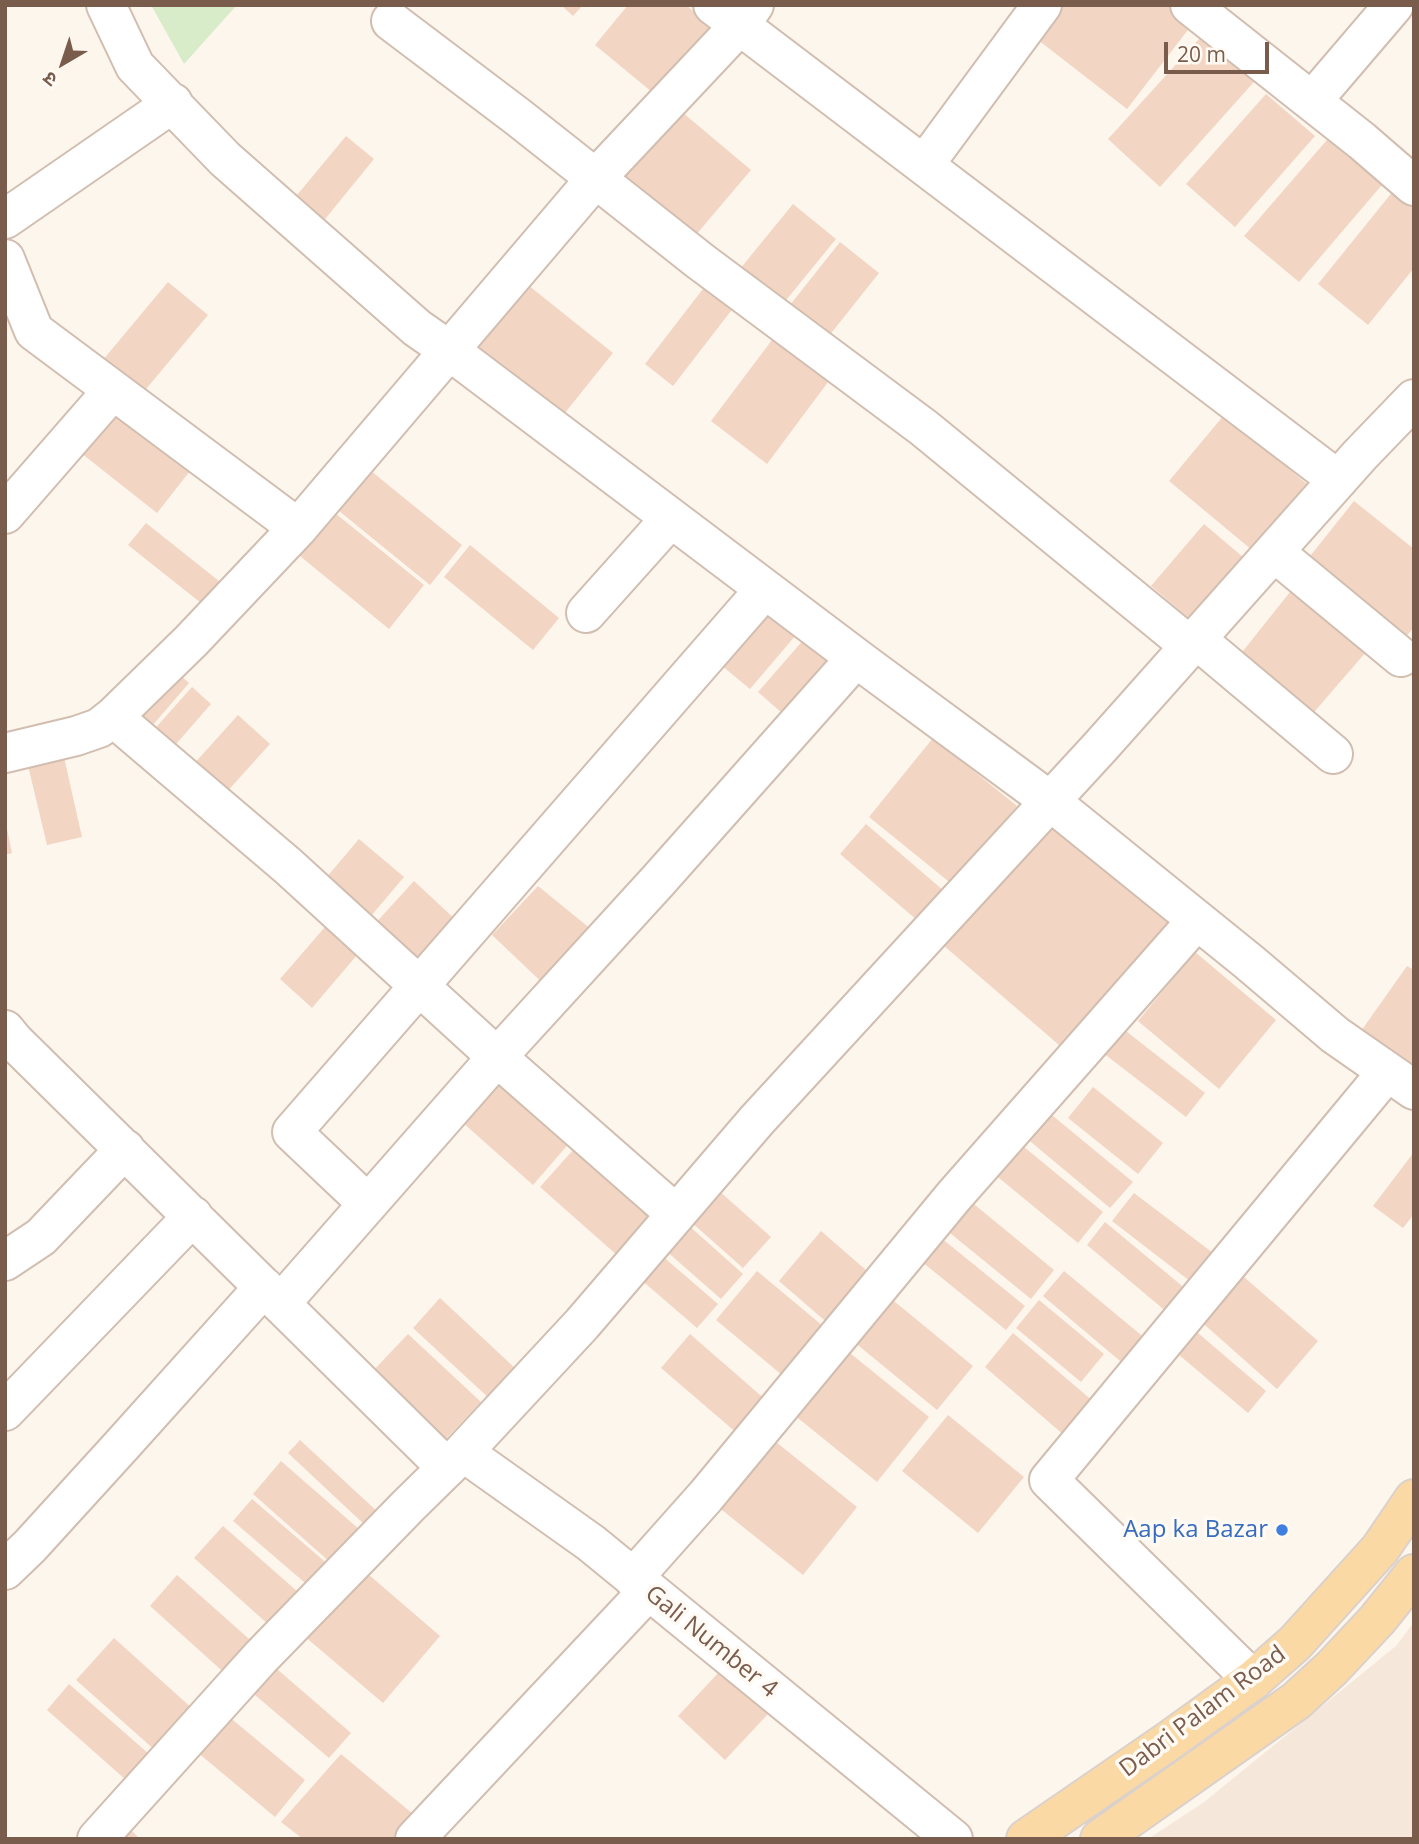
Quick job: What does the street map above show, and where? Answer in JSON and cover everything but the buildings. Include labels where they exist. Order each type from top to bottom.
[{"type":"main road","name":"Dabri Palam Road","points":[[1026,1839],[1170,1740],[1252,1680],[1295,1643],[1380,1549],[1414,1499]]},
{"type":"main road","name":"Dabri Palam Road","points":[[1100,1839],[1296,1701],[1368,1630],[1414,1574]]},
{"type":"street","points":[[106,5],[135,66],[225,159],[417,328],[1050,801],[1335,1035],[1401,1081],[1049,1480],[1252,1680]]},
{"type":"street","points":[[924,165],[1042,5]]},
{"type":"street","points":[[1190,5],[1362,141],[1414,186]]},
{"type":"street","points":[[1312,101],[1394,5]]},
{"type":"street","points":[[5,753],[99,728],[191,641],[298,528],[735,12],[924,165],[1338,480]]},
{"type":"street","points":[[391,21],[700,261],[924,428],[1332,754]]},
{"type":"street","points":[[5,219],[173,103]]},
{"type":"street","points":[[5,259],[20,335],[113,390],[298,528]]},
{"type":"street","points":[[5,514],[113,390]]},
{"type":"street","points":[[97,1839],[261,1657],[455,1460],[582,1324],[757,1120],[1414,398]]},
{"type":"street","points":[[586,613],[671,518]]},
{"type":"street","points":[[1274,552],[1401,657]]},
{"type":"street","points":[[368,1204],[292,1132],[765,589]]},
{"type":"street","points":[[5,1570],[272,1295],[368,1204],[856,658]]},
{"type":"street","points":[[113,717],[288,866],[497,1057],[676,1213]]},
{"type":"street","points":[[415,1839],[641,1584],[706,1496],[954,1196],[1197,920]]},
{"type":"street","name":"Gali Number 4","points":[[8,1039],[125,1149],[272,1295],[455,1460],[590,1543],[953,1839]]},
{"type":"street","points":[[5,1261],[41,1237],[125,1149]]},
{"type":"street","points":[[5,1411],[193,1216]]},
{"type":"shaded area","points":[[1414,1622],[1414,1839],[1148,1839],[1204,1802],[1396,1646]]},
{"type":"green space","points":[[151,5],[237,5],[184,64]]},
{"type":"place","name":"Aap ka Bazar","points":[[1282,1530]]}]
